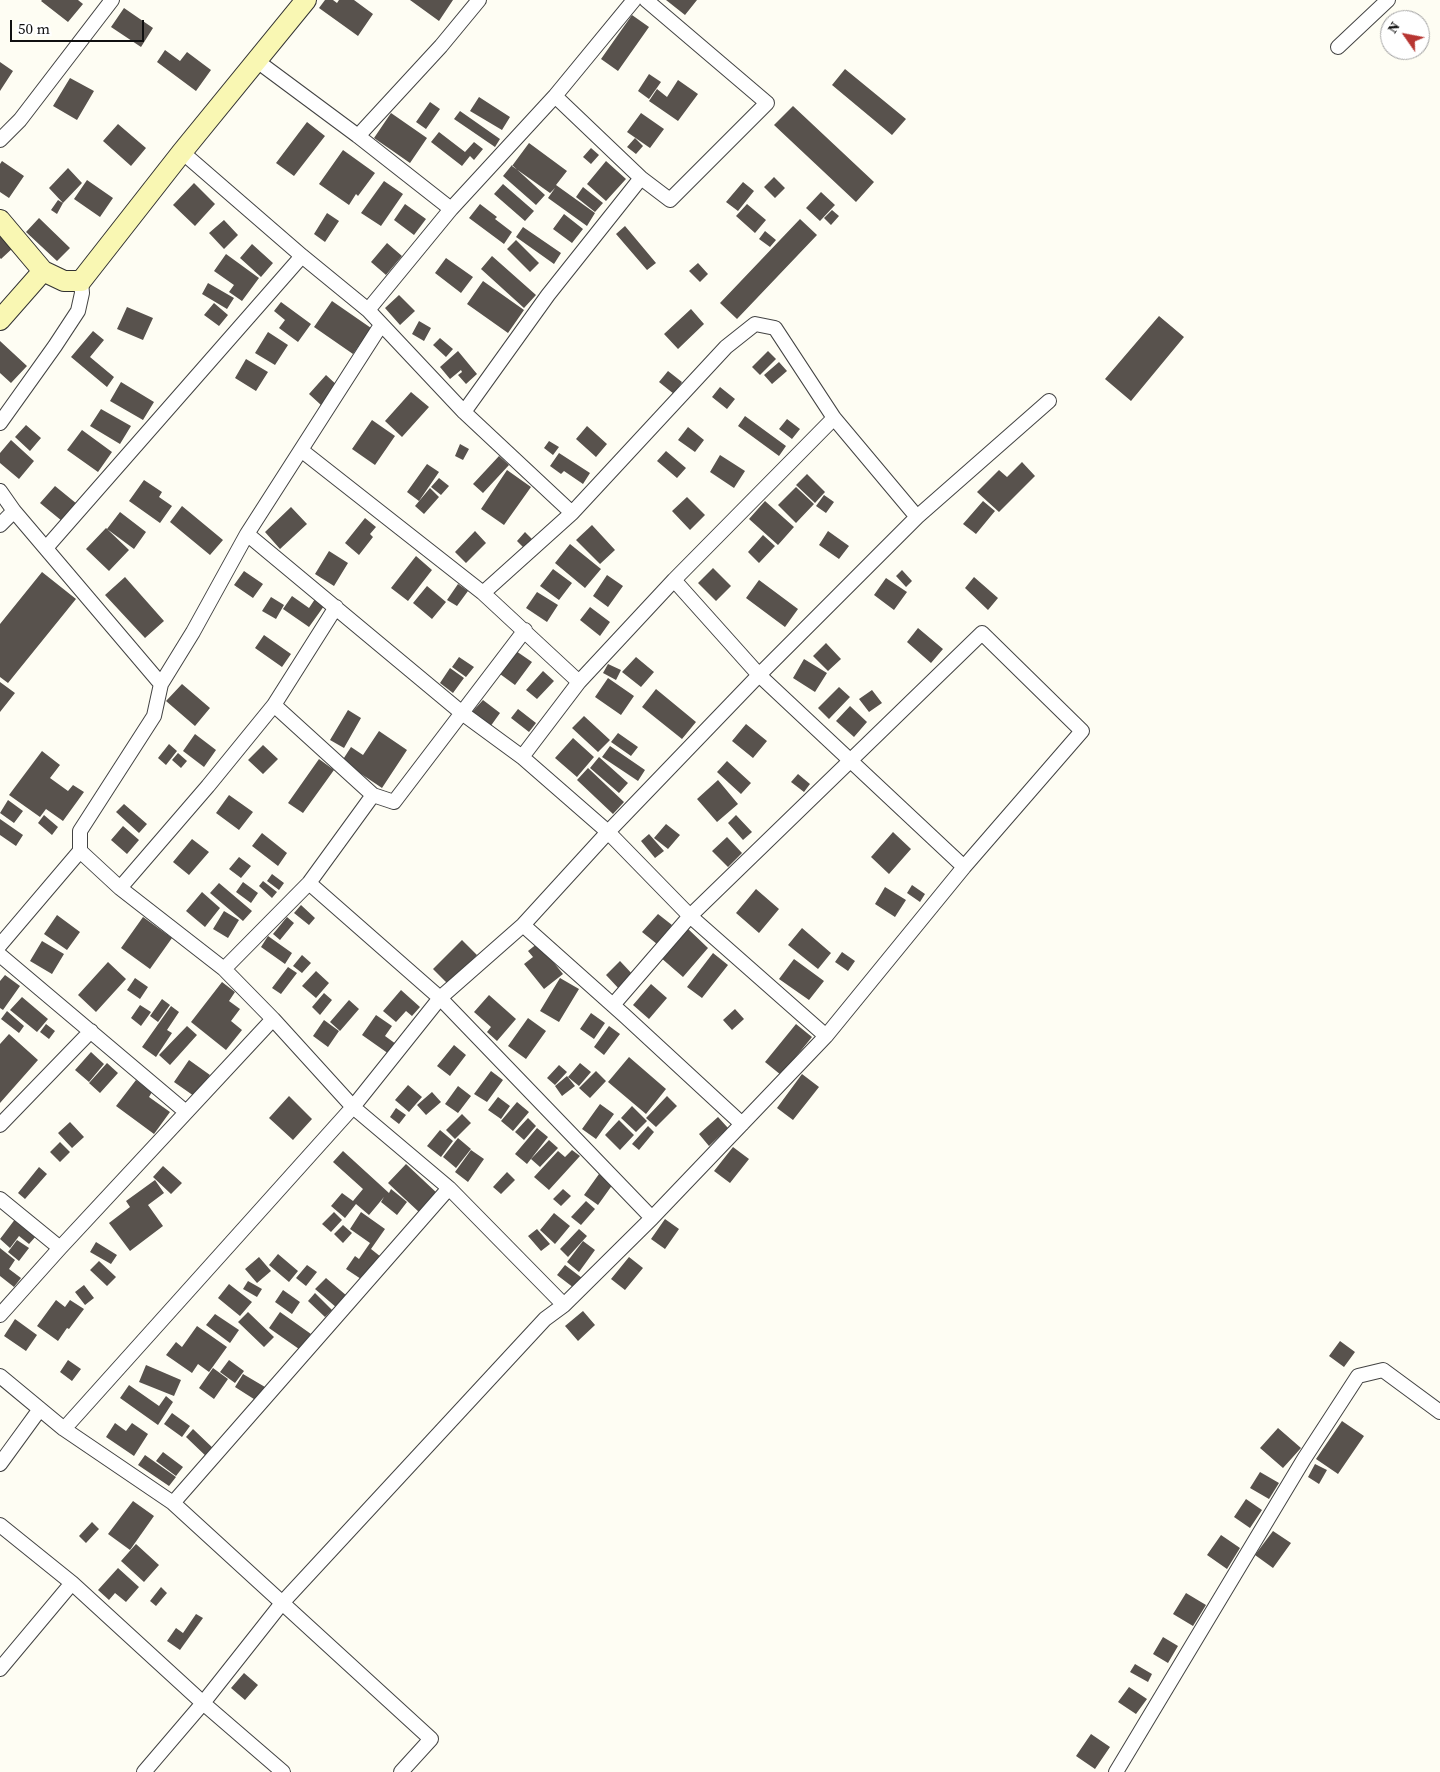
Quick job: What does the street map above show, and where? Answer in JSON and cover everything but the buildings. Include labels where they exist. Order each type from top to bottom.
[{"type":"street","points":[[0,140],[20,120],[112,0]]},
{"type":"street","points":[[0,422],[78,311],[82,293],[80,280],[306,0]]},
{"type":"street","points":[[358,136],[441,46],[478,0]]},
{"type":"street","points":[[368,310],[451,209],[555,96],[634,0]]},
{"type":"street","points":[[555,96],[641,178],[670,200],[767,103],[646,0]]},
{"type":"street","points":[[1338,48],[1388,0]]},
{"type":"street","points":[[257,61],[358,136],[451,209]]},
{"type":"street","points":[[182,152],[302,256],[368,310],[464,412],[572,513]]},
{"type":"street","points":[[464,412],[548,295],[641,178]]},
{"type":"street","points":[[0,220],[43,271],[64,281],[80,280]]},
{"type":"street","points":[[46,548],[302,256]]},
{"type":"street","points":[[0,320],[43,271]]},
{"type":"street","points":[[483,592],[572,513],[726,347],[755,324],[775,328],[834,418],[917,517]]},
{"type":"street","points":[[0,945],[80,851],[80,831],[154,716],[161,684],[193,632],[246,534],[381,325]]},
{"type":"street","points":[[64,1428],[353,1107],[440,998],[523,925],[608,832],[759,675],[917,517],[1049,401]]},
{"type":"street","points":[[522,757],[579,682],[674,580],[834,418]]},
{"type":"street","points":[[301,450],[483,592],[579,682]]},
{"type":"street","points":[[0,491],[14,511],[161,684]]},
{"type":"street","points":[[0,525],[14,511]]},
{"type":"street","points":[[246,534],[462,713],[522,757],[608,832],[690,916],[826,1036]]},
{"type":"street","points":[[674,580],[759,675],[964,867]]},
{"type":"street","points":[[120,888],[208,786],[274,705],[336,607]]},
{"type":"street","points":[[274,705],[373,795],[394,802],[525,630]]},
{"type":"street","points":[[144,1772],[203,1703],[282,1603],[545,1319],[564,1305],[652,1218],[826,1036],[964,867],[1082,731],[982,633],[690,916],[613,1005]]},
{"type":"street","points":[[224,969],[309,883],[373,795]]},
{"type":"street","points":[[80,851],[120,888],[224,969],[273,1019],[353,1107],[449,1188],[564,1305]]},
{"type":"street","points":[[309,883],[440,998],[652,1218]]},
{"type":"street","points":[[523,925],[742,1124]]},
{"type":"street","points":[[0,955],[186,1112]]},
{"type":"street","points":[[0,1315],[273,1019]]},
{"type":"street","points":[[0,1125],[91,1031]]},
{"type":"street","points":[[173,1503],[449,1188]]},
{"type":"street","points":[[0,1199],[60,1248]]},
{"type":"street","points":[[1116,1772],[1304,1459],[1358,1376],[1383,1370],[1440,1412]]},
{"type":"street","points":[[0,1376],[64,1428],[173,1503],[431,1739],[401,1772]]},
{"type":"street","points":[[0,1464],[40,1409]]},
{"type":"street","points":[[0,1525],[72,1582],[203,1703],[283,1772]]},
{"type":"street","points":[[0,1669],[72,1582]]}]
